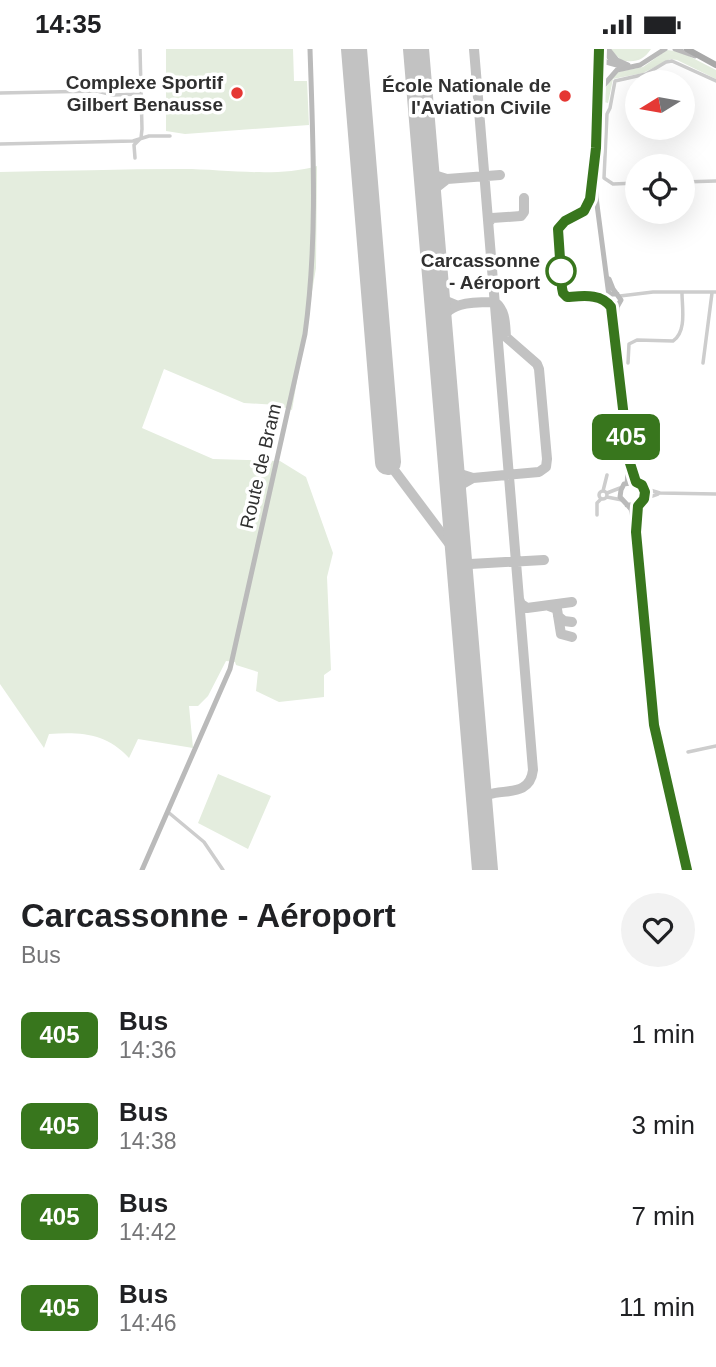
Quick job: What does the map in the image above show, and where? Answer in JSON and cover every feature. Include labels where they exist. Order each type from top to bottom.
[{"type":"main road","name":"Route de Bram","points":[[142,870],[230,669],[305,334],[311,292],[314,212],[310,49]]},
{"type":"main road","points":[[603,49],[630,67]]},
{"type":"main road","points":[[603,49],[596,197],[609,296],[607,301],[617,301]]},
{"type":"main road","points":[[603,49],[615,65]]},
{"type":"main road","points":[[646,61],[653,49]]},
{"type":"main road","points":[[602,90],[612,73],[646,61],[664,49]]},
{"type":"main road","points":[[675,49],[716,65]]},
{"type":"main road","points":[[687,49],[708,62]]},
{"type":"main road","points":[[601,58],[615,65],[630,67]]},
{"type":"main road","points":[[597,133],[602,90],[601,58]]},
{"type":"main road","points":[[606,269],[617,301],[615,330],[629,460],[636,482],[643,488],[636,517],[636,532],[654,725],[687,870]]},
{"type":"main road","points":[[609,296],[617,301]]},
{"type":"main road","points":[[629,460],[620,493],[622,500],[631,509],[636,532]]},
{"type":"main road","points":[[624,485],[636,482]]},
{"type":"main road","points":[[627,505],[634,506],[642,501]]},
{"type":"street","points":[[135,158],[134,145],[141,138],[140,49]]},
{"type":"street","points":[[625,184],[613,184],[604,178],[607,114],[615,81],[646,74],[672,61],[716,82]]},
{"type":"street","points":[[0,93],[97,91],[114,95],[141,94]]},
{"type":"street","points":[[0,144],[133,141],[170,136]]},
{"type":"street","points":[[695,182],[716,181]]},
{"type":"street","points":[[617,301],[631,295],[653,292],[714,293],[703,363]]},
{"type":"street","points":[[628,363],[629,344],[637,340],[673,341],[678,338],[681,332],[682,292]]},
{"type":"street","points":[[606,494],[607,475]]},
{"type":"street","points":[[606,494],[624,485]]},
{"type":"street","points":[[643,488],[660,493],[716,494]]},
{"type":"street","points":[[642,501],[660,493]]},
{"type":"street","points":[[597,515],[597,503],[601,499],[599,494],[622,500]]},
{"type":"street","points":[[688,752],[716,746]]},
{"type":"street","points":[[168,812],[204,842],[223,870]]},
{"type":"green space","name":"Complexe Sportif Gilbert Benausse","points":[[166,49],[293,49],[294,81],[307,81],[309,125],[185,134],[166,131]]},
{"type":"green space","points":[[610,49],[651,49],[641,59],[630,61],[621,60]]},
{"type":"green space","points":[[667,50],[681,52],[716,70],[716,79],[670,59],[649,70],[628,70],[643,67]]},
{"type":"green space","points":[[625,71],[625,77],[613,79],[608,103],[604,102],[606,87],[618,72]]},
{"type":"green space","points":[[317,166],[316,268],[292,410],[277,405],[244,403],[164,369],[142,428],[213,459],[280,461],[306,477],[333,553],[327,577],[331,670],[324,675],[324,697],[279,702],[256,691],[258,672],[226,661],[208,696],[198,706],[189,706],[193,748],[138,739],[129,758],[102,739],[72,733],[49,734],[44,748],[0,684],[0,172],[183,169],[285,172]]},
{"type":"green space","points":[[218,774],[271,796],[248,849],[198,823]]},
{"type":"taxiway","points":[[474,49],[533,770],[524,787],[491,794],[479,803]]},
{"type":"taxiway","points":[[425,161],[434,175],[447,179],[500,175]]},
{"type":"taxiway","points":[[429,204],[433,190],[447,179]]},
{"type":"taxiway","points":[[489,222],[492,218],[521,216],[524,212],[524,198]]},
{"type":"taxiway","points":[[436,288],[444,300],[456,305]]},
{"type":"taxiway","points":[[439,326],[442,318],[454,307],[478,302],[495,302],[499,306],[504,318],[506,337],[537,364],[539,369],[547,459],[546,467],[539,472],[473,478],[457,473],[450,461]]},
{"type":"taxiway","points":[[388,462],[463,562],[470,564],[544,560]]},
{"type":"taxiway","points":[[454,500],[459,486],[473,478]]},
{"type":"taxiway","points":[[519,599],[527,608],[572,602]]},
{"type":"taxiway","points":[[549,606],[557,609],[561,634],[572,637]]},
{"type":"taxiway","points":[[558,616],[564,621],[572,622]]},
{"type":"runway","points":[[354,49],[388,462]]},
{"type":"runway","points":[[416,49],[485,870]]},
{"type":"bus line","name":"405","points":[[599,49],[596,148],[590,199],[584,211],[565,221],[558,229],[562,288],[567,297],[592,296],[607,301],[611,307],[629,460],[636,482],[642,485],[645,492],[644,499],[638,506],[636,532],[654,725],[687,870]]},
{"type":"place","name":"Complexe Sportif Gilbert Benausse","points":[[237,93]]},
{"type":"place","name":"École Nationale de l'Aviation Civile","points":[[565,96]]},
{"type":"place","name":"Carcassonne - Aéroport","points":[[561,271]]}]
